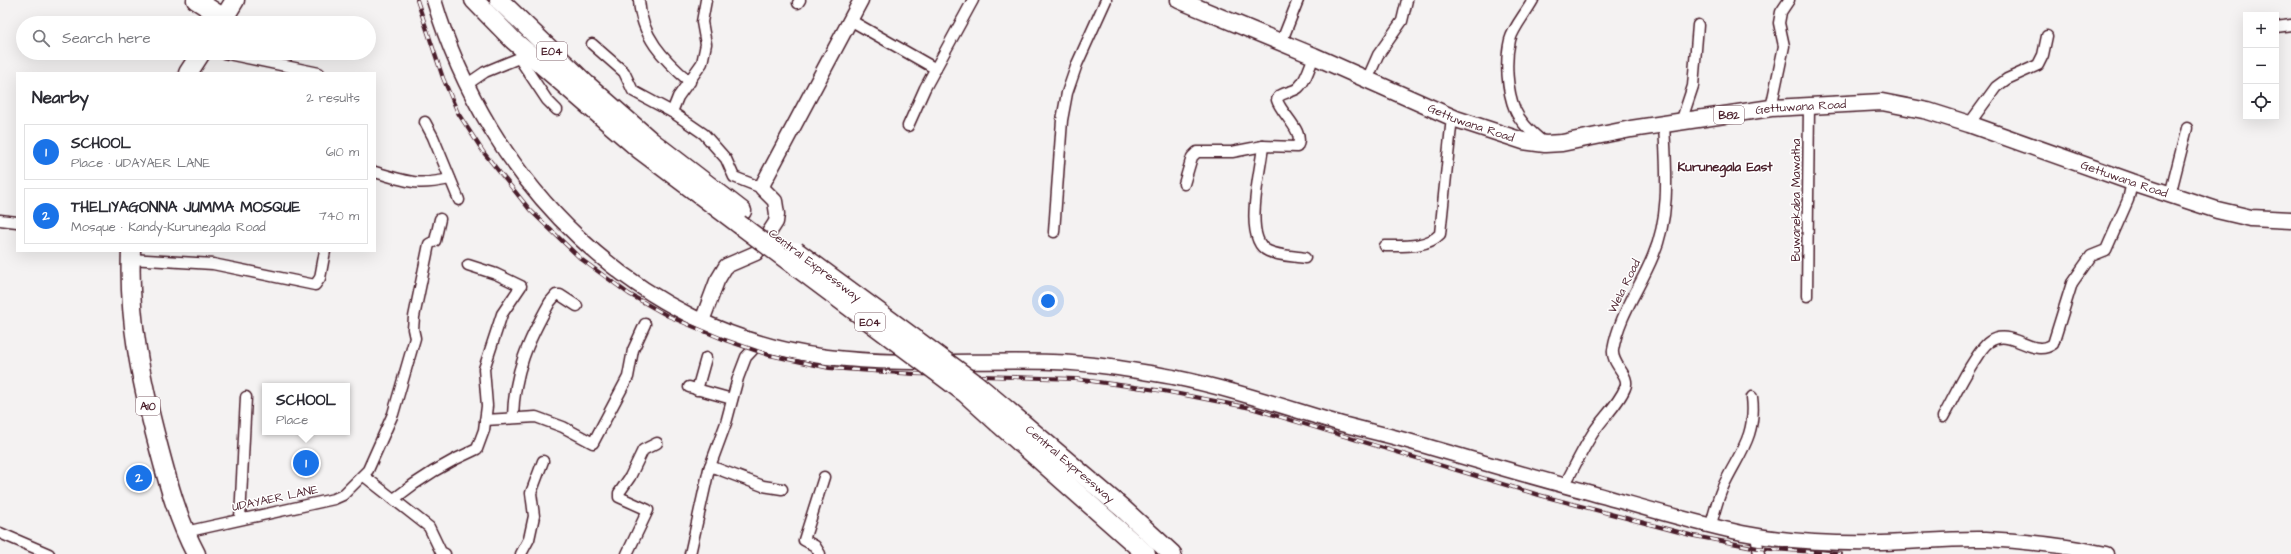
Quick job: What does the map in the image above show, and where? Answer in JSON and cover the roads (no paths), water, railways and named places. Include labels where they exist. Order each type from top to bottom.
[{"type":"highway","points":[[196,0],[227,9]]},
{"type":"highway","name":"Central Expressway","points":[[474,0],[505,31],[639,149],[742,219],[976,384],[1122,508],[1172,554]]},
{"type":"highway","name":"Central Expressway","points":[[499,0],[586,84],[742,219],[965,393],[1146,554]]},
{"type":"highway","points":[[189,72],[196,60]]},
{"type":"highway","name":"A10","points":[[130,255],[130,299],[135,347],[166,478],[185,532],[196,554]]},
{"type":"main road","name":"Gettuwana Road","points":[[1179,0],[1209,7],[1281,43],[1452,117],[1506,137],[1545,144],[1771,108],[1809,104],[1882,102],[1928,111],[1970,124],[2170,195],[2242,217],[2262,220],[2291,220]]},
{"type":"street","points":[[434,0],[449,47],[466,85],[494,136],[549,210],[590,249],[655,296],[702,321],[760,342],[794,352],[865,360],[1057,362],[1115,368],[1175,378],[1238,392],[1339,423],[1564,486],[1711,525],[1756,535],[1857,543],[1982,539],[2068,546],[2106,554]]},
{"type":"street","points":[[639,0],[639,13],[646,32],[655,49],[690,82]]},
{"type":"street","points":[[672,112],[678,97],[702,64],[706,44],[702,22],[706,0]]},
{"type":"street","points":[[762,188],[786,137],[861,0]]},
{"type":"street","points":[[908,126],[936,69],[973,0]]},
{"type":"street","points":[[1054,232],[1062,120],[1067,93],[1077,64],[1106,0]]},
{"type":"street","points":[[1281,43],[1298,0]]},
{"type":"street","points":[[1368,80],[1378,55],[1402,21],[1407,0]]},
{"type":"street","points":[[1533,0],[1524,18],[1515,27],[1510,40],[1508,75],[1515,110],[1523,123],[1545,144]]},
{"type":"street","points":[[1771,108],[1784,46],[1779,23],[1781,12],[1789,0]]},
{"type":"street","points":[[850,20],[936,69]]},
{"type":"street","points":[[1681,122],[1693,86],[1698,25]]},
{"type":"street","points":[[2279,27],[2291,25]]},
{"type":"street","points":[[1970,124],[1996,87],[2007,79],[2038,65],[2043,55],[2047,36]]},
{"type":"street","points":[[592,44],[624,72],[633,90],[672,112],[704,134],[726,159],[734,177],[762,188],[775,201],[778,214],[776,222],[756,253],[726,266],[718,281],[702,321]]},
{"type":"street","points":[[1184,184],[1192,157],[1197,152],[1232,152],[1263,146],[1297,147],[1299,143],[1297,132],[1277,100],[1280,95],[1297,90],[1301,85],[1314,56]]},
{"type":"street","points":[[466,85],[485,72],[519,58],[547,100],[558,110]]},
{"type":"street","points":[[257,60],[314,72]]},
{"type":"street","name":"Buwanekaba Mawatha","points":[[1807,296],[1809,104]]},
{"type":"street","points":[[1385,246],[1419,244],[1436,238],[1440,234],[1452,117]]},
{"type":"street","points":[[425,122],[433,137],[459,200]]},
{"type":"street","name":"Wela Road","points":[[1564,486],[1594,432],[1625,389],[1627,382],[1615,362],[1613,348],[1625,309],[1651,260],[1661,230],[1667,198],[1664,124]]},
{"type":"street","points":[[2170,195],[2187,128]]},
{"type":"street","points":[[1263,146],[1253,216],[1258,241],[1261,246],[1269,252],[1305,258]]},
{"type":"street","points":[[376,172],[410,183],[425,184],[450,179]]},
{"type":"street","points":[[1942,417],[1970,369],[1990,341],[2000,338],[2010,338],[2031,348],[2042,349],[2053,344],[2072,284],[2091,256],[2106,250],[2128,200],[2132,182]]},
{"type":"street","points":[[440,219],[435,241],[430,244],[423,274],[414,317],[413,330],[415,338],[403,383],[380,444],[364,476],[429,527],[441,552],[445,554]]},
{"type":"street","points":[[0,220],[16,222]]},
{"type":"street","points":[[130,255],[213,264],[315,285],[320,278],[325,252]]},
{"type":"street","points":[[394,499],[414,484],[445,465],[477,449],[485,420],[487,393],[484,369],[502,314],[521,286],[496,274],[468,265]]},
{"type":"street","points":[[512,417],[519,367],[533,332],[547,307],[556,295],[560,295],[577,306]]},
{"type":"street","points":[[485,420],[512,417],[536,417],[563,427],[593,443],[603,427],[628,377],[633,350],[645,324]]},
{"type":"street","points":[[690,554],[710,466],[726,423],[732,399],[746,357],[760,342]]},
{"type":"street","points":[[706,358],[693,389],[732,399]]},
{"type":"street","points":[[240,519],[246,397]]},
{"type":"street","points":[[1711,525],[1721,490],[1747,443],[1754,412],[1752,397]]},
{"type":"street","points":[[627,554],[648,510],[619,497],[619,493],[630,477],[643,450],[656,442]]},
{"type":"street","points":[[521,554],[529,539],[534,516],[531,493],[543,461]]},
{"type":"street","points":[[710,466],[763,486],[782,489]]},
{"type":"street","name":"UDAYAER LANE","points":[[185,532],[334,499],[343,495],[364,476]]},
{"type":"street","points":[[820,554],[815,546],[804,540],[824,478]]},
{"type":"street","points":[[0,533],[49,554]]},
{"type":"street","points":[[1756,535],[1759,554]]},
{"type":"railway","points":[[417,0],[443,78],[458,113],[484,153],[530,210],[581,259],[629,294],[668,316],[725,340],[769,355],[829,368],[914,374],[1076,379],[1164,391],[1251,408],[1539,495],[1694,536],[1758,548],[1841,554]]},
{"type":"place","name":"SCHOOL","points":[[306,463]]},
{"type":"place","name":"THELIYAGONNA JUMMA MOSQUE","points":[[139,478]]},
{"type":"district","name":"Kurunegala East","points":[[1725,166]]}]
